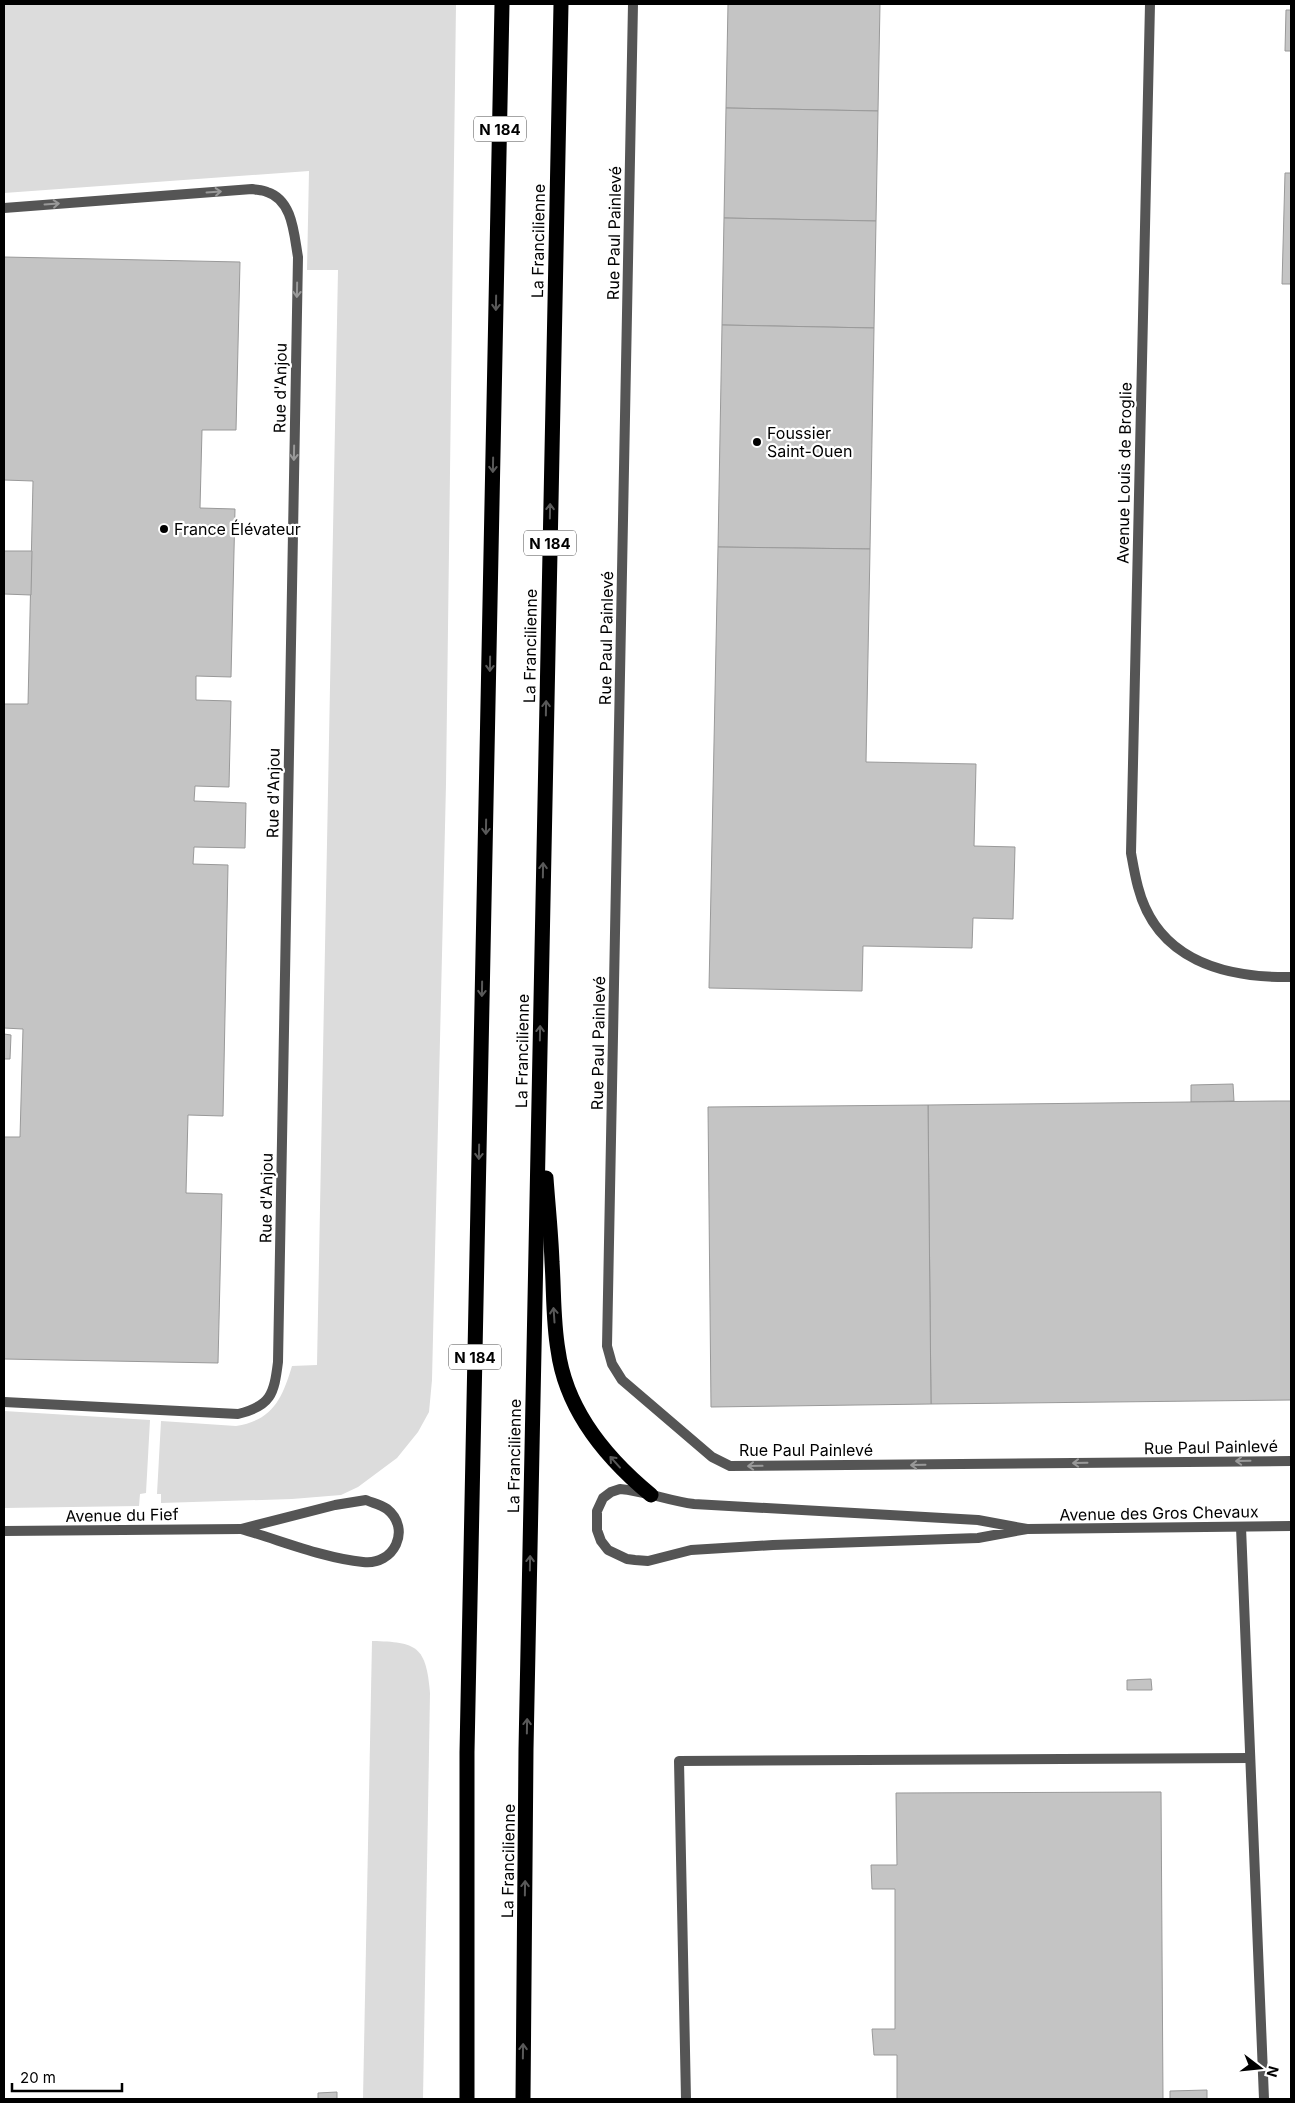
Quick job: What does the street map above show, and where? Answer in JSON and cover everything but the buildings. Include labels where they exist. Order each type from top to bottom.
[{"type":"highway","points":[[496,4],[497,254]]},
{"type":"highway","name":"N 184","points":[[467,2099],[468,1742],[502,4]]},
{"type":"highway","name":"La Francilienne","points":[[523,2099],[526,1748],[561,4]]},
{"type":"highway","points":[[539,1082],[552,1262],[554,1318],[560,1360],[573,1400],[592,1432],[617,1464],[651,1495]]},
{"type":"street","name":"Rue Paul Painlevé","points":[[633,4],[607,1346],[612,1364],[622,1380],[704,1451],[721,1463],[730,1466],[1291,1461]]},
{"type":"street","name":"Avenue Louis de Broglie","points":[[1150,4],[1131,853],[1138,888],[1151,919],[1164,936],[1185,954],[1206,965],[1222,970],[1262,978],[1291,978]]},
{"type":"street","name":"Rue d'Anjou","points":[[4,208],[252,189],[269,192],[280,200],[292,220],[298,257],[278,1362],[275,1384],[266,1401],[254,1410],[238,1414],[4,1402]]},
{"type":"street","points":[[620,1490],[694,1504],[978,1520],[1027,1529],[978,1538],[773,1545],[691,1550],[648,1561],[627,1559],[608,1550],[599,1537],[596,1520],[597,1511],[603,1498],[611,1492],[620,1490]]},
{"type":"street","points":[[366,1500],[387,1510],[395,1519],[398,1532],[397,1545],[389,1555],[377,1562],[364,1563],[331,1556],[241,1529],[334,1505],[366,1500]]},
{"type":"street","name":"Avenue des Gros Chevaux","points":[[1027,1529],[1291,1526]]},
{"type":"street","points":[[1241,1527],[1264,2099]]},
{"type":"street","name":"Avenue du Fief","points":[[4,1531],[241,1529]]},
{"type":"street","points":[[686,2099],[679,1761],[1250,1758]]},
{"type":"shaded area","points":[[4,4],[456,4],[446,784],[432,1380],[429,1412],[418,1432],[397,1458],[358,1487],[341,1495],[292,1499],[161,1503],[161,1494],[157,1494],[161,1421],[236,1426],[249,1423],[259,1419],[274,1406],[280,1398],[292,1366],[317,1365],[338,270],[307,270],[309,171],[4,193]]},
{"type":"shaded area","points":[[4,1411],[150,1420],[146,1493],[140,1494],[139,1506],[4,1508]]},
{"type":"shaded area","points":[[372,1641],[399,1643],[416,1650],[422,1656],[426,1665],[430,1693],[423,2099],[363,2099]]},
{"type":"place","name":"Foussier Saint-Ouen","points":[[757,442]]},
{"type":"place","name":"France Élévateur","points":[[164,529]]}]
